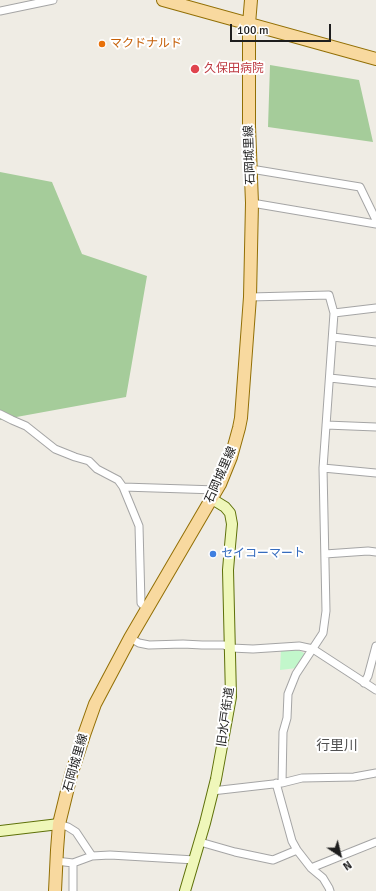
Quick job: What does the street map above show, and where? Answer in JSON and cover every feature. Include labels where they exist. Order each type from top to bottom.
[{"type":"main road","points":[[163,0],[376,59]]},
{"type":"main road","name":"石岡城里線","points":[[55,891],[59,824],[71,775],[88,721],[105,684],[130,638],[214,494],[231,457],[240,423],[250,297],[252,203],[249,126],[249,24],[251,0]]},
{"type":"street","points":[[0,11],[53,0]]},
{"type":"street","points":[[251,169],[360,187],[376,220]]},
{"type":"street","points":[[252,203],[376,224]]},
{"type":"street","points":[[250,297],[329,295],[334,313],[323,468],[326,614],[323,633],[296,674],[288,694],[287,718],[283,732],[279,783],[292,841],[311,868],[323,878],[330,891]]},
{"type":"street","points":[[334,313],[376,308]]},
{"type":"street","points":[[333,337],[376,342]]},
{"type":"street","points":[[330,378],[376,383]]},
{"type":"street","points":[[0,414],[26,426],[55,449],[89,461],[97,469],[118,480],[123,487],[139,526],[141,603],[147,609]]},
{"type":"street","points":[[326,425],[376,427]]},
{"type":"street","points":[[323,468],[376,473]]},
{"type":"street","points":[[123,487],[214,494]]},
{"type":"street","name":"旧水戸街道","points":[[185,891],[200,842],[216,779],[232,697],[228,570],[232,524],[230,513],[214,494]]},
{"type":"street","points":[[325,554],[368,551],[376,552]]},
{"type":"street","points":[[130,638],[139,643],[148,645],[224,645],[231,648],[299,646],[312,649],[376,690]]},
{"type":"street","points":[[364,683],[368,676],[376,646]]},
{"type":"street","points":[[212,791],[279,783],[302,778],[354,777],[376,773]]},
{"type":"street","points":[[0,831],[59,824],[76,832],[92,856]]},
{"type":"street","points":[[200,842],[235,852],[273,860],[297,850]]},
{"type":"street","points":[[311,868],[376,842]]},
{"type":"street","points":[[56,861],[73,863],[92,856],[110,855],[195,860]]},
{"type":"street","points":[[73,863],[73,891]]},
{"type":"green space","points":[[270,65],[359,80],[373,142],[268,127]]},
{"type":"green space","points":[[0,172],[52,182],[82,254],[147,276],[126,397],[0,420]]},
{"type":"green space","points":[[281,649],[296,649],[306,654],[297,668],[280,670]]},
{"type":"place","name":"マクドナルド","points":[[102,44]]},
{"type":"place","name":"久保田病院","points":[[195,69]]},
{"type":"place","name":"セイコーマート","points":[[213,554]]},
{"type":"district","name":"行里川","points":[[337,746]]}]
